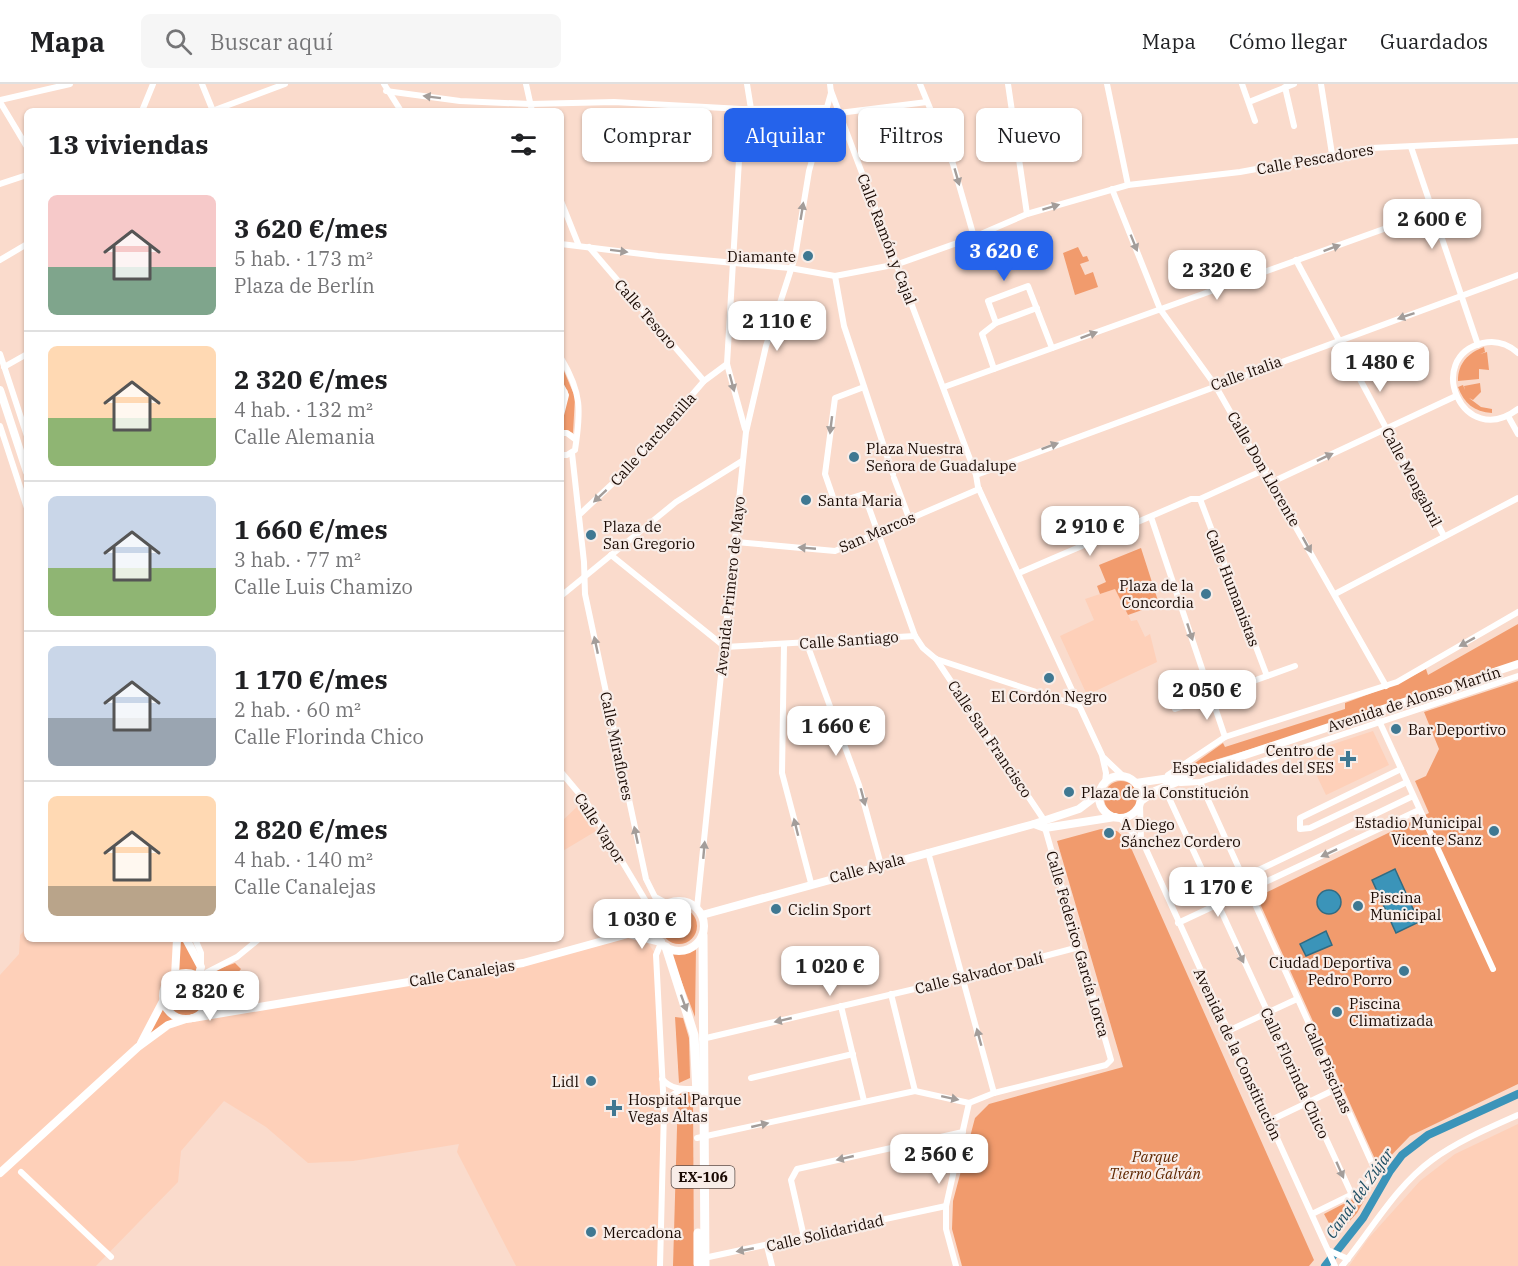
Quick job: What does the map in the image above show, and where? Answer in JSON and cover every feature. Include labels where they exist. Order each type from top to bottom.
[{"type":"main road","points":[[0,390],[24,463]]},
{"type":"main road","name":"Avenida de Alonso Martín","points":[[1140,803],[1168,783],[1233,759],[1518,664]]},
{"type":"main road","points":[[1045,824],[1079,809],[1100,793],[1110,779],[1124,777],[1140,783],[1140,803],[1132,815],[1118,818],[1105,811],[1100,793]]},
{"type":"main road","name":"Avenida de Alonso Martín","points":[[1140,783],[1168,783]]},
{"type":"main road","name":"Calle Ayala","points":[[699,908],[711,911],[1034,824],[1118,818]]},
{"type":"main road","points":[[628,934],[644,937],[673,950],[687,950],[694,946],[703,935],[699,908],[681,901],[668,904],[656,917],[655,932],[663,944]]},
{"type":"main road","name":"Calle Canalejas","points":[[190,1018],[513,965],[628,934],[656,917]]},
{"type":"main road","name":"EX-106","points":[[703,935],[700,1088],[703,1264]]},
{"type":"main road","points":[[175,976],[177,942]]},
{"type":"main road","points":[[188,942],[201,967],[198,977]]},
{"type":"main road","name":"EX-106","points":[[663,944],[694,1035],[700,1088]]},
{"type":"main road","points":[[0,1173],[138,1047],[168,1025],[203,1011],[208,1000],[207,987],[198,977],[187,974],[175,976],[166,984],[163,1001],[138,1047]]},
{"type":"main road","name":"Calle Canalejas","points":[[208,1000],[226,1006],[263,1005]]},
{"type":"main road","points":[[163,1001],[174,1016],[190,1018]]},
{"type":"street","points":[[24,142],[0,101],[70,84]]},
{"type":"street","points":[[143,108],[153,84]]},
{"type":"street","points":[[202,84],[212,108]]},
{"type":"street","points":[[219,108],[235,100],[285,84]]},
{"type":"street","points":[[384,84],[386,92],[399,108]]},
{"type":"street","points":[[526,84],[531,108]]},
{"type":"street","points":[[747,84],[751,108]]},
{"type":"street","points":[[920,84],[953,164],[974,237]]},
{"type":"street","points":[[1008,84],[1027,214]]},
{"type":"street","points":[[1107,84],[1128,185]]},
{"type":"street","points":[[1242,84],[1255,121]]},
{"type":"street","points":[[1249,102],[1294,84]]},
{"type":"street","points":[[1321,84],[1332,154]]},
{"type":"street","name":"Avenida Primero de Mayo","points":[[825,108],[831,87]]},
{"type":"street","name":"Calle Ramón y Cajal","points":[[831,87],[837,108]]},
{"type":"street","points":[[1285,87],[1294,126]]},
{"type":"street","points":[[386,92],[531,108],[614,102],[724,108]]},
{"type":"street","points":[[234,108],[235,100]]},
{"type":"street","points":[[846,112],[927,102]]},
{"type":"street","name":"Calle Ramón y Cajal","points":[[846,131],[944,387]]},
{"type":"street","name":"Calle Pescadores","points":[[835,276],[898,264],[974,237],[1027,214],[1128,185],[1240,172],[1332,154],[1518,141]]},
{"type":"street","points":[[1411,147],[1431,212],[1478,345]]},
{"type":"street","points":[[739,162],[727,364],[746,432]]},
{"type":"street","name":"Avenida Primero de Mayo","points":[[699,908],[746,432],[766,346],[795,257],[811,162]]},
{"type":"street","points":[[0,184],[24,176]]},
{"type":"street","name":"Calle Don Llorente","points":[[1112,189],[1160,309],[1215,385],[1266,469],[1386,686]]},
{"type":"street","points":[[564,208],[579,246]]},
{"type":"street","points":[[1105,784],[1106,773],[1102,755],[979,489],[976,474],[944,387],[1431,212]]},
{"type":"street","points":[[564,244],[790,268],[835,276],[844,326],[909,518]]},
{"type":"street","points":[[0,260],[24,246]]},
{"type":"street","name":"Calle Tesoro","points":[[589,247],[704,381]]},
{"type":"street","name":"Calle Mengabril","points":[[1296,260],[1444,536]]},
{"type":"street","name":"Calle Italia","points":[[976,474],[1518,275]]},
{"type":"street","points":[[996,323],[988,301],[1028,286],[1052,348]]},
{"type":"street","points":[[994,369],[982,334],[996,323],[1037,308]]},
{"type":"street","points":[[1518,353],[1498,343],[1478,345],[1461,357],[1456,365],[1453,386],[1456,396],[1469,413],[1479,418],[1490,420],[1508,416],[1518,409]]},
{"type":"street","points":[[0,354],[24,427]]},
{"type":"street","points":[[4,368],[24,356]]},
{"type":"street","points":[[564,364],[577,389],[579,415],[573,451],[585,578]]},
{"type":"street","name":"Calle Carchenilla","points":[[579,515],[628,469],[704,381],[727,364]]},
{"type":"street","points":[[864,387],[835,398],[825,474],[835,503],[864,494],[915,636]]},
{"type":"street","points":[[1272,482],[1456,396]]},
{"type":"street","points":[[1508,416],[1518,434]]},
{"type":"street","points":[[0,426],[24,499]]},
{"type":"street","points":[[564,433],[575,440]]},
{"type":"street","points":[[564,454],[573,451]]},
{"type":"street","points":[[564,593],[676,502],[742,461]]},
{"type":"street","points":[[731,468],[741,473]]},
{"type":"street","points":[[1019,573],[1191,499],[1200,499],[1266,469]]},
{"type":"street","name":"San Marcos","points":[[736,542],[835,551],[979,489]]},
{"type":"street","points":[[1335,594],[1518,498]]},
{"type":"street","name":"Calle Humanistas","points":[[1200,499],[1267,676]]},
{"type":"street","points":[[1151,517],[1225,737]]},
{"type":"street","points":[[611,555],[725,647]]},
{"type":"street","points":[[584,562],[590,568],[596,568]]},
{"type":"street","name":"Calle Miraflores","points":[[585,578],[585,594],[643,868],[655,897],[668,904]]},
{"type":"street","points":[[1140,783],[1174,773],[1225,737],[1386,686],[1406,677],[1518,612]]},
{"type":"street","name":"Calle Santiago","points":[[725,647],[915,636],[923,648],[936,658],[1079,706]]},
{"type":"street","points":[[807,644],[859,785],[881,864]]},
{"type":"street","points":[[784,645],[782,773],[811,884]]},
{"type":"street","name":"Calle San Francisco","points":[[936,658],[1045,824]]},
{"type":"street","points":[[1175,709],[1295,666]]},
{"type":"street","name":"Avenida de Alonso Martín","points":[[1168,783],[1200,782],[1518,676]]},
{"type":"street","points":[[1065,701],[1071,687]]},
{"type":"street","points":[[1375,712],[1493,969]]},
{"type":"street","points":[[1102,755],[1124,777]]},
{"type":"street","points":[[1401,769],[1300,818],[1300,829],[1310,828],[1407,782]]},
{"type":"street","name":"Calle Vapor","points":[[564,776],[587,803],[656,917]]},
{"type":"street","name":"Calle Piscinas","points":[[1200,782],[1375,1170],[1375,1176],[1371,1182],[1352,1195],[1312,1214]]},
{"type":"street","name":"Calle Florinda Chico","points":[[1168,783],[1217,905],[1352,1195]]},
{"type":"street","points":[[1242,878],[1413,796]]},
{"type":"street","points":[[1140,803],[1142,841]]},
{"type":"street","points":[[1178,923],[1419,810]]},
{"type":"street","points":[[1118,818],[1142,841]]},
{"type":"street","name":"Calle Federico García Lorca","points":[[994,1093],[1106,1065],[1111,1060],[1045,824]]},
{"type":"street","name":"Avenida de la Constitución","points":[[1142,841],[1312,1214],[1329,1249],[1341,1264]]},
{"type":"street","points":[[700,1138],[915,1091],[969,1103],[994,1093],[928,852]]},
{"type":"street","points":[[630,874],[643,868]]},
{"type":"street","points":[[645,925],[649,914],[647,903]]},
{"type":"street","points":[[699,908],[702,906],[711,911]]},
{"type":"street","points":[[644,937],[656,955],[664,1110],[660,1266]]},
{"type":"street","points":[[196,942],[201,953],[201,967]]},
{"type":"street","points":[[198,977],[237,957],[256,942]]},
{"type":"street","points":[[656,955],[663,944]]},
{"type":"street","name":"Calle Salvador Dalí","points":[[702,1039],[963,978],[1079,947]]},
{"type":"street","points":[[891,994],[915,1091]]},
{"type":"street","points":[[1228,1031],[1297,999]]},
{"type":"street","points":[[842,1006],[864,1101]]},
{"type":"street","points":[[751,1078],[853,1054]]},
{"type":"street","points":[[662,1079],[669,1087],[680,1090],[700,1088]]},
{"type":"street","points":[[1269,1121],[1338,1088]]},
{"type":"street","points":[[664,1110],[671,1096],[680,1090]]},
{"type":"street","points":[[956,1266],[946,1229],[946,1206],[969,1103]]},
{"type":"street","points":[[1329,1249],[1341,1264],[1409,1181],[1431,1161],[1450,1147],[1518,1115]]},
{"type":"street","points":[[804,1237],[791,1180],[797,1169],[963,1132]]},
{"type":"street","points":[[21,1172],[111,1257]]},
{"type":"street","name":"Calle Solidaridad","points":[[703,1264],[804,1237],[946,1206]]},
{"type":"street","points":[[767,1246],[772,1266]]},
{"type":"shaded area","points":[[1115,589],[1131,621],[1137,620],[1145,637],[1150,634],[1157,662],[1087,695],[1060,636],[1094,620],[1085,599]]},
{"type":"shaded area","name":"Centro de Especialidades del SES","points":[[1373,731],[1389,765],[1326,795],[1306,753]]},
{"type":"shaded area","points":[[579,805],[596,831],[564,850],[564,819]]},
{"type":"shaded area","points":[[24,931],[24,942],[177,942],[175,976],[164,989],[180,1018],[513,965],[628,934],[644,937],[656,955],[661,1079],[661,1266],[516,1266],[457,1152],[459,1144],[353,1161],[308,1163],[266,1127],[224,1101],[181,1151],[178,1182],[96,1266],[0,1266],[0,975],[19,954],[20,935]]},
{"type":"shaded area","points":[[1518,1124],[1518,1266],[1349,1266],[1368,1239],[1420,1181],[1455,1154]]},
{"type":"green space","points":[[1078,247],[1083,257],[1087,256],[1089,261],[1080,264],[1085,275],[1093,272],[1098,287],[1075,295],[1063,253]]},
{"type":"green space","points":[[1484,347],[1485,352],[1480,354],[1487,352],[1489,370],[1479,369],[1479,379],[1458,381],[1460,369],[1465,360],[1473,352]]},
{"type":"green space","points":[[564,371],[575,397],[573,433],[564,430],[568,391],[564,386]]},
{"type":"green space","points":[[1480,383],[1481,392],[1473,400],[1469,398],[1481,407],[1492,409],[1492,413],[1470,406],[1458,387],[1463,385],[1465,390],[1464,386]]},
{"type":"green space","points":[[1141,548],[1159,604],[1128,615],[1115,589],[1100,594],[1097,586],[1106,582],[1099,565]]},
{"type":"green space","points":[[1518,624],[1518,664],[1375,712],[1188,768],[1223,743],[1225,747],[1345,709],[1345,703],[1396,684],[1426,669],[1428,675]]},
{"type":"green space","name":"Ciudad Deportiva Pedro Porro","points":[[1518,681],[1518,1084],[1410,1136],[1379,1168],[1257,897],[1429,813],[1415,781],[1426,776],[1439,749],[1424,712]]},
{"type":"green space","points":[[1121,781],[1133,786],[1138,798],[1133,810],[1121,815],[1109,810],[1104,798],[1109,786]]},
{"type":"green space","name":"Parque Tierno Galván","points":[[1101,829],[1117,831],[1128,841],[1314,1260],[1309,1266],[962,1266],[952,1229],[953,1201],[975,1118],[989,1104],[1123,1067],[1057,841]]},
{"type":"green space","points":[[679,908],[692,913],[697,926],[692,939],[679,944],[666,939],[661,926],[666,913]]},
{"type":"green space","points":[[177,942],[188,942],[201,968],[208,973],[235,963],[241,969],[213,1002],[208,1000],[199,1015],[186,1019],[138,1047],[163,1001],[166,984],[175,976]]},
{"type":"green space","points":[[696,948],[695,1017],[670,951],[683,954]]},
{"type":"green space","points":[[675,1017],[683,1018],[689,1038],[690,1078],[679,1083]]},
{"type":"green space","points":[[689,1092],[693,1101],[694,1266],[673,1266],[678,1094]]},
{"type":"green space","points":[[1370,1190],[1357,1213],[1336,1236],[1324,1214]]},
{"type":"water","points":[[1395,869],[1419,922],[1396,933],[1372,880]]},
{"type":"water","points":[[1329,890],[1338,893],[1341,902],[1338,911],[1329,914],[1320,911],[1317,902],[1320,893]]},
{"type":"water","points":[[1326,931],[1332,945],[1306,956],[1300,944]]},
{"type":"waterway","name":"Canal del Zújar","points":[[1325,1266],[1363,1218],[1402,1155],[1428,1135],[1518,1094]]},
{"type":"place","name":"Diamante","points":[[808,256]]},
{"type":"place","name":"Plaza Nuestra Señora de Guadalupe","points":[[854,457]]},
{"type":"place","name":"Santa Maria","points":[[806,500]]},
{"type":"place","name":"Plaza de San Gregorio","points":[[591,535]]},
{"type":"place","name":"Plaza de la Concordia","points":[[1206,594]]},
{"type":"place","name":"El Cordón Negro","points":[[1049,678]]},
{"type":"place","name":"Bar Deportivo","points":[[1396,729]]},
{"type":"place","name":"Centro de Especialidades del SES","points":[[1348,759]]},
{"type":"place","name":"Plaza de la Constitución","points":[[1069,792]]},
{"type":"place","name":"Estadio Municipal Vicente Sanz","points":[[1494,831]]},
{"type":"place","name":"A Diego Sánchez Cordero","points":[[1109,833]]},
{"type":"place","name":"Piscina Municipal","points":[[1358,906]]},
{"type":"place","name":"Ciclin Sport","points":[[776,909]]},
{"type":"place","name":"Ciudad Deportiva Pedro Porro","points":[[1404,971]]},
{"type":"place","name":"Piscina Climatizada","points":[[1337,1012]]},
{"type":"place","name":"Lidl","points":[[591,1081]]},
{"type":"place","name":"Hospital Parque Vegas Altas","points":[[614,1108]]},
{"type":"place","name":"Mercadona","points":[[591,1232]]}]
